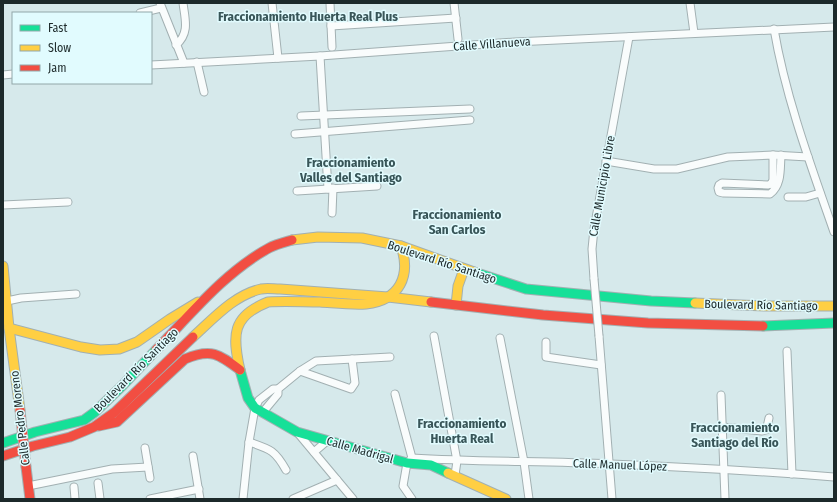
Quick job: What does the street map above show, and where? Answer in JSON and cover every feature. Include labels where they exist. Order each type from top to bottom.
[{"type":"main road","name":"Boulevard Río Santiago","points":[[3,443],[35,432],[84,420],[95,412],[123,385],[209,295],[237,269],[270,248],[294,239],[318,237],[362,238],[400,246],[526,289],[651,302],[764,306],[834,306]]},
{"type":"main road","points":[[259,410],[248,398],[236,353],[235,339],[237,327],[246,313],[255,306],[268,302],[369,303],[388,298],[399,288],[404,277],[406,266],[404,254],[400,246]]},
{"type":"main road","name":"Calle Pedro Moreno","points":[[3,266],[6,301],[6,327],[20,410],[30,499]]},
{"type":"main road","points":[[456,305],[458,286],[464,269]]},
{"type":"main road","name":"Boulevard Río Santiago","points":[[3,456],[33,446],[70,437],[94,428],[115,412],[177,352],[230,304],[246,294],[262,289],[280,289],[388,298],[543,315],[648,323],[763,326],[834,323]]},
{"type":"main road","points":[[6,327],[78,347],[99,350],[113,349],[128,346],[143,338],[179,312],[209,295]]},
{"type":"main road","points":[[94,428],[117,422],[185,359],[195,354],[213,352],[223,357],[240,370]]},
{"type":"main road","name":"Calle Madrigal","points":[[259,410],[297,432],[327,441],[431,465],[506,499]]},
{"type":"street","points":[[176,45],[182,40],[186,32],[184,3]]},
{"type":"street","points":[[272,3],[278,58]]},
{"type":"street","points":[[330,3],[332,47]]},
{"type":"street","points":[[454,3],[458,39]]},
{"type":"street","points":[[690,3],[694,33]]},
{"type":"street","points":[[143,12],[160,6],[184,63]]},
{"type":"street","points":[[331,26],[456,18]]},
{"type":"street","name":"Calle Villanueva","points":[[152,65],[320,56],[515,42],[834,27]]},
{"type":"street","points":[[774,29],[783,73],[808,157],[834,232]]},
{"type":"street","name":"Calle Municipio Libre","points":[[612,499],[592,249],[606,161],[630,37]]},
{"type":"street","points":[[320,56],[332,213]]},
{"type":"street","points":[[197,62],[204,92]]},
{"type":"street","points":[[301,116],[470,109]]},
{"type":"street","points":[[405,112],[406,125]]},
{"type":"street","points":[[295,134],[470,120]]},
{"type":"street","points":[[773,155],[773,187]]},
{"type":"street","points":[[606,161],[654,169],[677,169],[728,157],[781,155],[808,157]]},
{"type":"street","points":[[773,187],[768,185],[722,183],[718,188],[719,192],[723,193],[770,194],[773,187],[779,181],[781,155]]},
{"type":"street","points":[[297,191],[377,186]]},
{"type":"street","points":[[788,197],[806,197],[820,193]]},
{"type":"street","points":[[3,205],[68,202]]},
{"type":"street","points":[[6,301],[21,298],[76,294]]},
{"type":"street","points":[[434,336],[457,461],[455,475]]},
{"type":"street","points":[[500,338],[524,462],[529,499]]},
{"type":"street","points":[[546,342],[546,357],[601,365]]},
{"type":"street","points":[[787,352],[792,474]]},
{"type":"street","points":[[243,499],[249,442],[259,410],[278,394],[278,389],[300,371],[316,361],[390,357]]},
{"type":"street","points":[[300,371],[351,389],[356,383],[352,359]]},
{"type":"street","points":[[395,394],[409,460],[403,486],[412,499]]},
{"type":"street","points":[[721,395],[725,499]]},
{"type":"street","points":[[722,427],[762,431],[766,430],[768,427],[769,418]]},
{"type":"street","points":[[297,432],[353,499]]},
{"type":"street","points":[[314,452],[327,441]]},
{"type":"street","points":[[249,442],[268,448],[277,456],[286,470]]},
{"type":"street","points":[[145,448],[150,478]]},
{"type":"street","points":[[194,456],[200,499]]},
{"type":"street","name":"Calle Manuel López","points":[[409,460],[610,464],[834,477]]},
{"type":"street","points":[[28,486],[112,469],[148,467]]},
{"type":"street","points":[[293,499],[337,480]]},
{"type":"street","points":[[98,483],[100,499]]},
{"type":"street","points":[[74,487],[75,499]]},
{"type":"street","points":[[150,499],[199,490]]},
{"type":"traffic: fast","points":[[474,272],[526,289],[651,301],[695,303]]},
{"type":"traffic: fast","points":[[763,326],[834,323]]},
{"type":"traffic: fast","points":[[3,443],[35,432],[84,420],[95,412],[123,385],[156,350]]},
{"type":"traffic: fast","points":[[240,370],[248,398],[255,408],[297,432],[407,463],[431,465],[448,473]]},
{"type":"traffic: slow","points":[[292,240],[318,237],[362,238],[401,246],[474,272]]},
{"type":"traffic: slow","points":[[240,370],[237,358],[236,337],[241,320],[247,314],[268,302],[320,302],[343,304],[366,304],[378,302],[395,292],[400,285],[405,267],[401,246]]},
{"type":"traffic: slow","points":[[3,266],[9,328],[20,410]]},
{"type":"traffic: slow","points":[[456,305],[458,286],[464,269]]},
{"type":"traffic: slow","points":[[193,337],[224,308],[242,296],[261,289],[388,297],[431,302]]},
{"type":"traffic: slow","points":[[9,328],[81,347],[100,350],[119,349],[137,342],[198,302]]},
{"type":"traffic: slow","points":[[695,303],[764,306],[834,306]]},
{"type":"traffic: slow","points":[[448,473],[506,499]]},
{"type":"traffic: jam","points":[[156,350],[223,281],[253,258],[269,248],[292,240]]},
{"type":"traffic: jam","points":[[431,302],[543,315],[648,323],[763,326]]},
{"type":"traffic: jam","points":[[3,456],[33,446],[70,437],[94,427],[115,412],[193,337]]},
{"type":"traffic: jam","points":[[99,426],[117,422],[185,359],[202,354],[214,354],[240,370]]},
{"type":"traffic: jam","points":[[20,410],[26,467]]},
{"type":"traffic: jam","points":[[26,467],[30,499]]},
{"type":"district","name":"Fraccionamiento Huerta Real Plus","points":[[308,16]]},
{"type":"district","name":"Fraccionamiento Valles del Santiago","points":[[351,170]]},
{"type":"district","name":"Fraccionamiento San Carlos","points":[[457,222]]},
{"type":"district","name":"Fraccionamiento Huerta Real","points":[[462,430]]},
{"type":"district","name":"Fraccionamiento Santiago del Río","points":[[735,434]]}]
